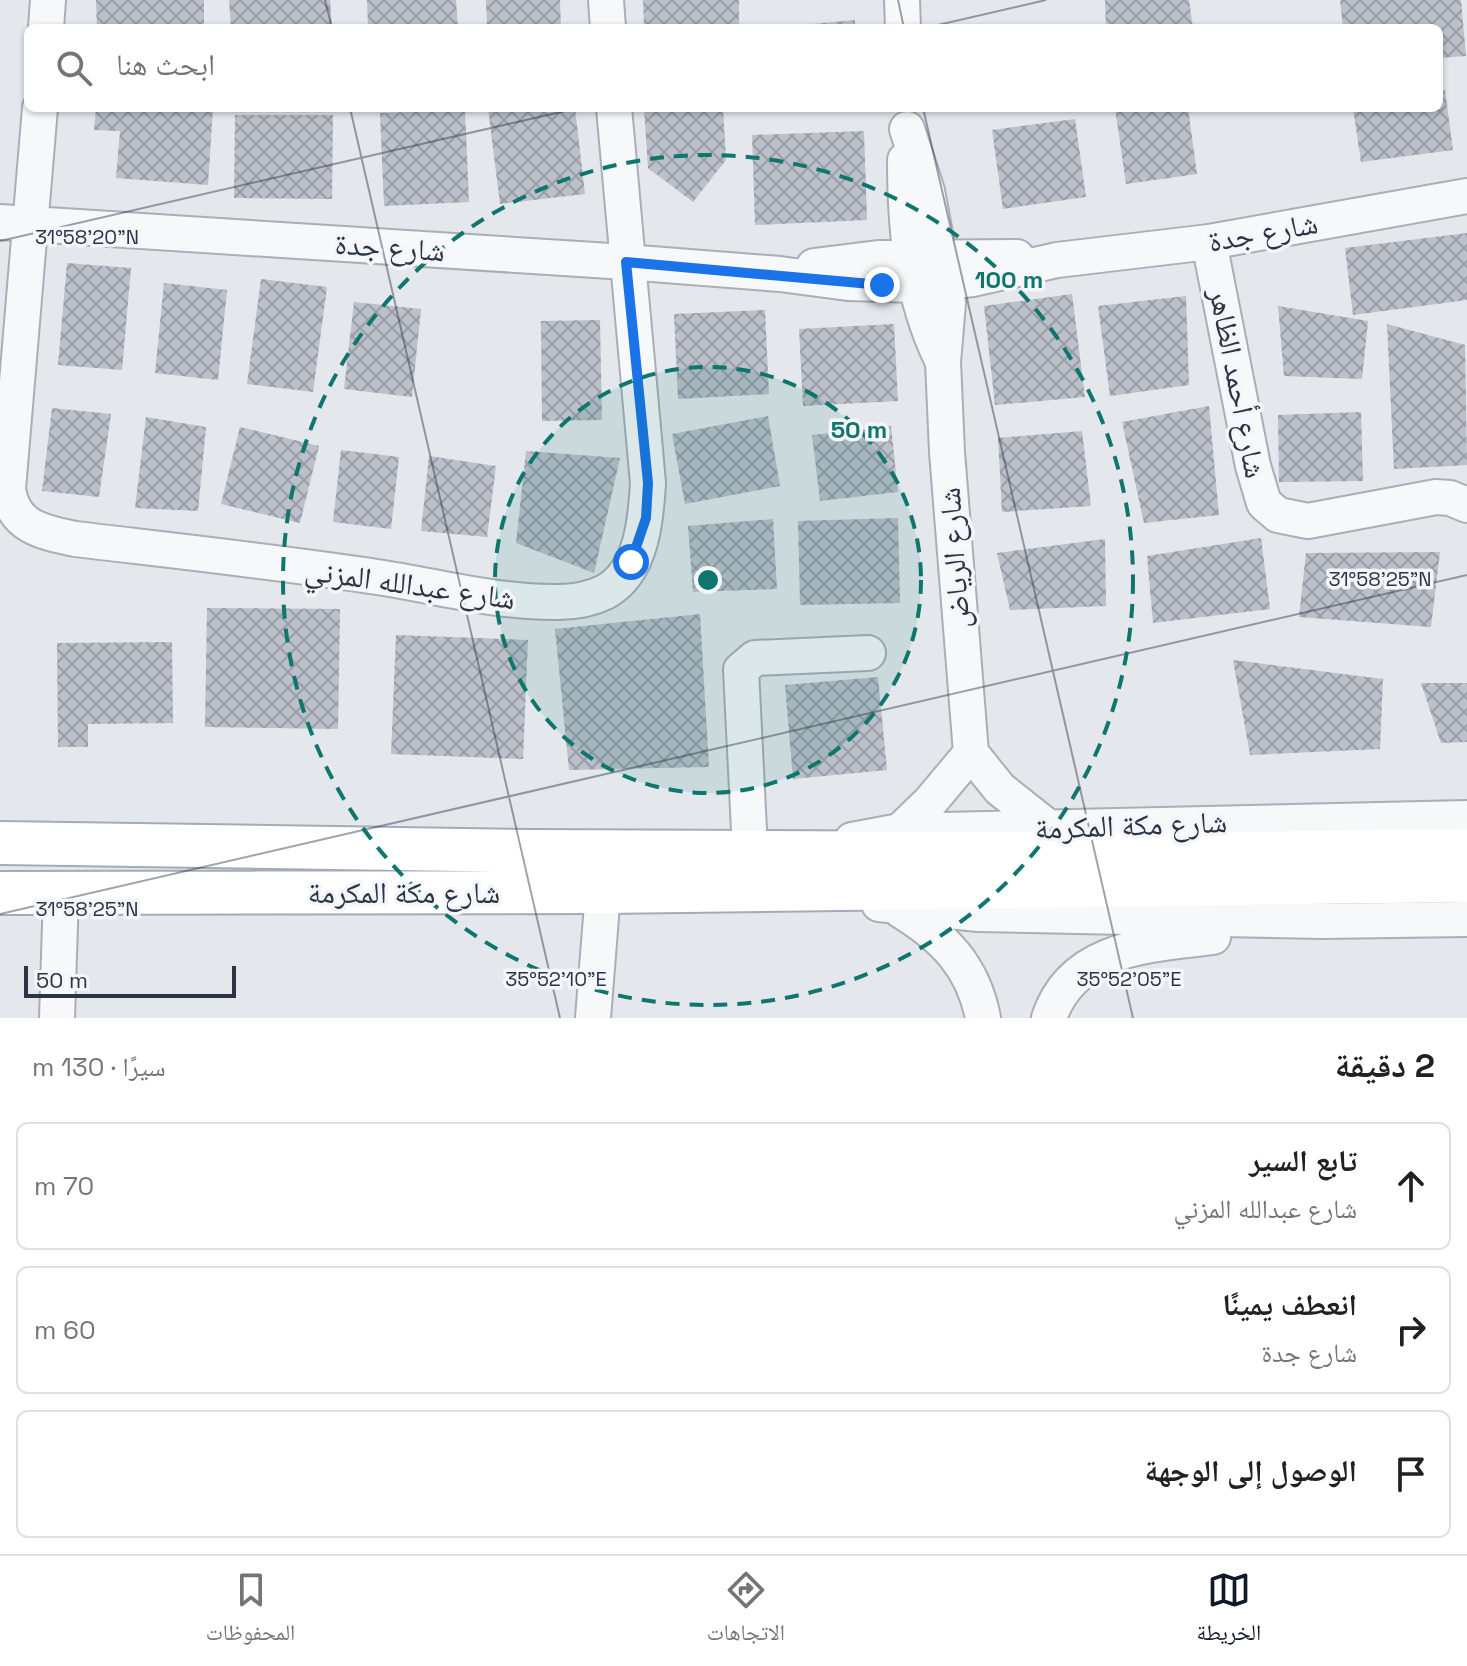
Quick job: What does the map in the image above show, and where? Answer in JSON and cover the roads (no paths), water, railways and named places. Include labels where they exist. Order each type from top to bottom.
[{"type":"main road","name":"شارع مكة المكرمة","points":[[0,843],[392,850],[750,850],[803,868],[1150,887],[1467,881]]},
{"type":"main road","name":"شارع مكة المكرمة","points":[[0,893],[603,892],[803,868],[1134,854],[1467,850]]},
{"type":"street","points":[[46,24],[48,0]]},
{"type":"street","points":[[606,0],[608,24]]},
{"type":"street","points":[[902,0],[903,24]]},
{"type":"street","name":"شارع عبدالله المزني","points":[[39,112],[16,223],[8,489],[14,513],[21,520],[42,532],[75,539],[375,577],[525,601],[561,603],[585,600],[606,591],[620,580],[641,538],[648,483],[614,112]]},
{"type":"street","name":"شارع الرياض","points":[[907,118],[927,191],[927,325],[943,362]]},
{"type":"street","name":"شارع جدة","points":[[928,270],[1057,260],[1209,242],[1467,196]]},
{"type":"street","name":"شارع جدة","points":[[16,223],[780,274],[845,262],[1001,273],[1057,260]]},
{"type":"street","name":"شارع أحمد الظاهر","points":[[1209,242],[1253,466],[1264,503],[1278,515],[1308,521],[1436,497],[1461,500],[1467,505]]},
{"type":"street","name":"شارع الرياض","points":[[928,270],[948,323],[943,362],[956,599],[971,753]]},
{"type":"street","points":[[948,323],[969,292],[1001,273]]},
{"type":"street","points":[[750,850],[741,670],[755,658],[868,653]]},
{"type":"street","points":[[900,831],[930,802],[971,753],[1000,789],[1048,827]]},
{"type":"street","name":"شارع مكة المكرمة","points":[[803,868],[900,831],[1467,818]]},
{"type":"street","name":"شارع مكة المكرمة","points":[[803,868],[892,906],[979,914],[1322,921],[1467,919]]},
{"type":"street","points":[[593,1018],[603,892]]},
{"type":"street","points":[[57,1018],[61,893]]},
{"type":"street","points":[[892,906],[933,931],[957,955],[972,980],[983,1018]]},
{"type":"street","points":[[1049,1018],[1063,991],[1078,973],[1108,956],[1160,942],[1322,921]]}]
